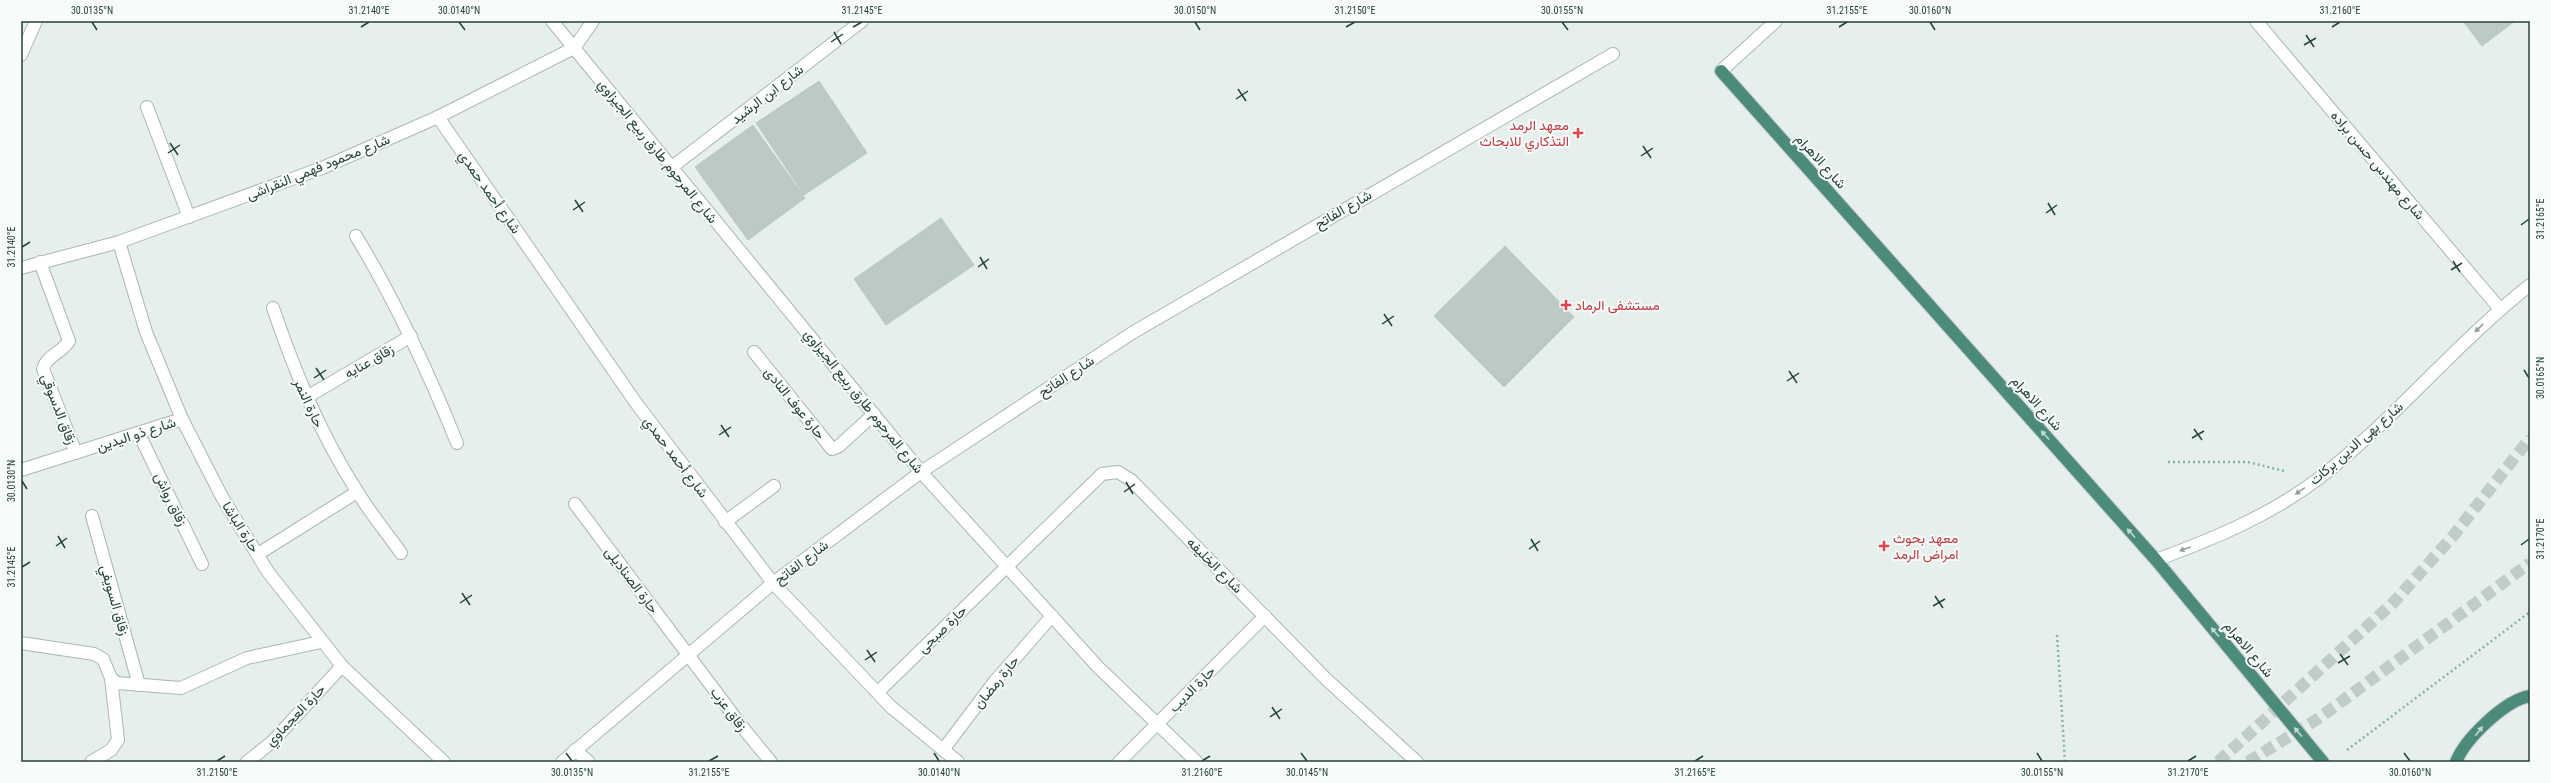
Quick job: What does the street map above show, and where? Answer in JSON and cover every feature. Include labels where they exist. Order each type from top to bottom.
[{"type":"highway","name":"شارع الاهرام","points":[[1721,71],[2156,560],[2323,762]]},
{"type":"highway","points":[[2456,762],[2486,722],[2519,698],[2530,696]]},
{"type":"street","points":[[21,55],[36,21]]},
{"type":"street","name":"شارع المرحوم طارق ربيع الجيزاوي","points":[[552,21],[921,472],[1098,667],[1197,762]]},
{"type":"street","name":"شارع محمود فهمي النقراشى","points":[[21,268],[119,242],[322,168],[438,117],[574,48],[593,21]]},
{"type":"street","name":"شارع ابن الرشيد","points":[[672,167],[862,21]]},
{"type":"street","points":[[1721,71],[1776,21]]},
{"type":"street","name":"شارع مهندس حسن براده","points":[[2256,21],[2500,309]]},
{"type":"street","name":"شارع الفاتح","points":[[562,762],[773,583],[921,472],[1132,333],[1613,54]]},
{"type":"street","points":[[147,107],[189,217]]},
{"type":"street","name":"شارع أحمد حمدي","points":[[438,117],[636,403],[725,522],[773,583],[878,692],[958,762]]},
{"type":"street","name":"زقاق عنايه","points":[[356,236],[385,285],[411,336],[457,443]]},
{"type":"street","name":"حارة الباشا","points":[[119,242],[146,332],[182,419],[222,497],[258,554],[321,642],[342,666],[444,762]]},
{"type":"street","name":"زقاق الدسوقي","points":[[40,262],[69,341],[64,350],[45,362],[43,369],[76,453]]},
{"type":"street","name":"شارع بهى الدين بركات","points":[[2156,560],[2240,526],[2273,509],[2317,479],[2360,443],[2500,309],[2530,285]]},
{"type":"street","name":"حارة النمر","points":[[273,308],[307,397],[324,434],[357,492],[401,553]]},
{"type":"street","name":"زقاق عنايه","points":[[307,397],[411,336]]},
{"type":"street","name":"حارة عوف النادى","points":[[754,352],[832,448],[839,446],[874,414]]},
{"type":"street","name":"شارع ذو اليدين","points":[[21,470],[139,434],[182,419]]},
{"type":"street","name":"زقاق رواش","points":[[139,434],[202,564]]},
{"type":"street","name":"شارع الخليفه","points":[[1007,566],[1102,474],[1118,472],[1131,480],[1326,678],[1417,762]]},
{"type":"street","points":[[725,522],[774,486]]},
{"type":"street","points":[[258,554],[357,492]]},
{"type":"street","name":"حارة الصناديلى","points":[[575,504],[689,655]]},
{"type":"street","name":"زقاق السويفي","points":[[92,516],[139,685]]},
{"type":"street","name":"حارة صبحى","points":[[878,692],[1007,566]]},
{"type":"street","name":"حارة رمضان","points":[[943,750],[995,681],[1052,616]]},
{"type":"street","name":"حارة الديب","points":[[1119,762],[1265,616]]},
{"type":"street","points":[[111,678],[117,683],[181,688],[247,658],[321,642]]},
{"type":"street","points":[[21,643],[94,654],[104,658],[111,678],[118,740],[111,750],[91,762]]},
{"type":"street","name":"زقاق عزب","points":[[689,655],[771,762]]},
{"type":"street","name":"حارة العجماوي","points":[[247,762],[273,741],[342,666]]},
{"type":"street","points":[[575,750],[589,762]]},
{"type":"path","points":[[2168,462],[2248,462]]},
{"type":"path","points":[[2344,752],[2530,612]]},
{"type":"path","points":[[2057,635],[2065,762]]},
{"type":"building","points":[[2463,21],[2515,21],[2482,46]]},
{"type":"building","points":[[819,81],[867,153],[804,195],[756,123]]},
{"type":"building","points":[[753,125],[805,198],[748,240],[695,167]]},
{"type":"building","points":[[941,218],[974,265],[886,325],[854,279]]},
{"type":"building","points":[[1505,246],[1574,317],[1504,387],[1434,316]]},
{"type":"tunnel","points":[[2218,762],[2393,603],[2453,536],[2530,438]]},
{"type":"tunnel","points":[[2248,762],[2319,718],[2530,563]]},
{"type":"place","name":"معهد الرمد التذكاري للابحاث","points":[[1578,133]]},
{"type":"place","name":"مستشفى الرماد","points":[[1566,305]]},
{"type":"place","name":"معهد بحوث امراض الرمد","points":[[1884,546]]}]
